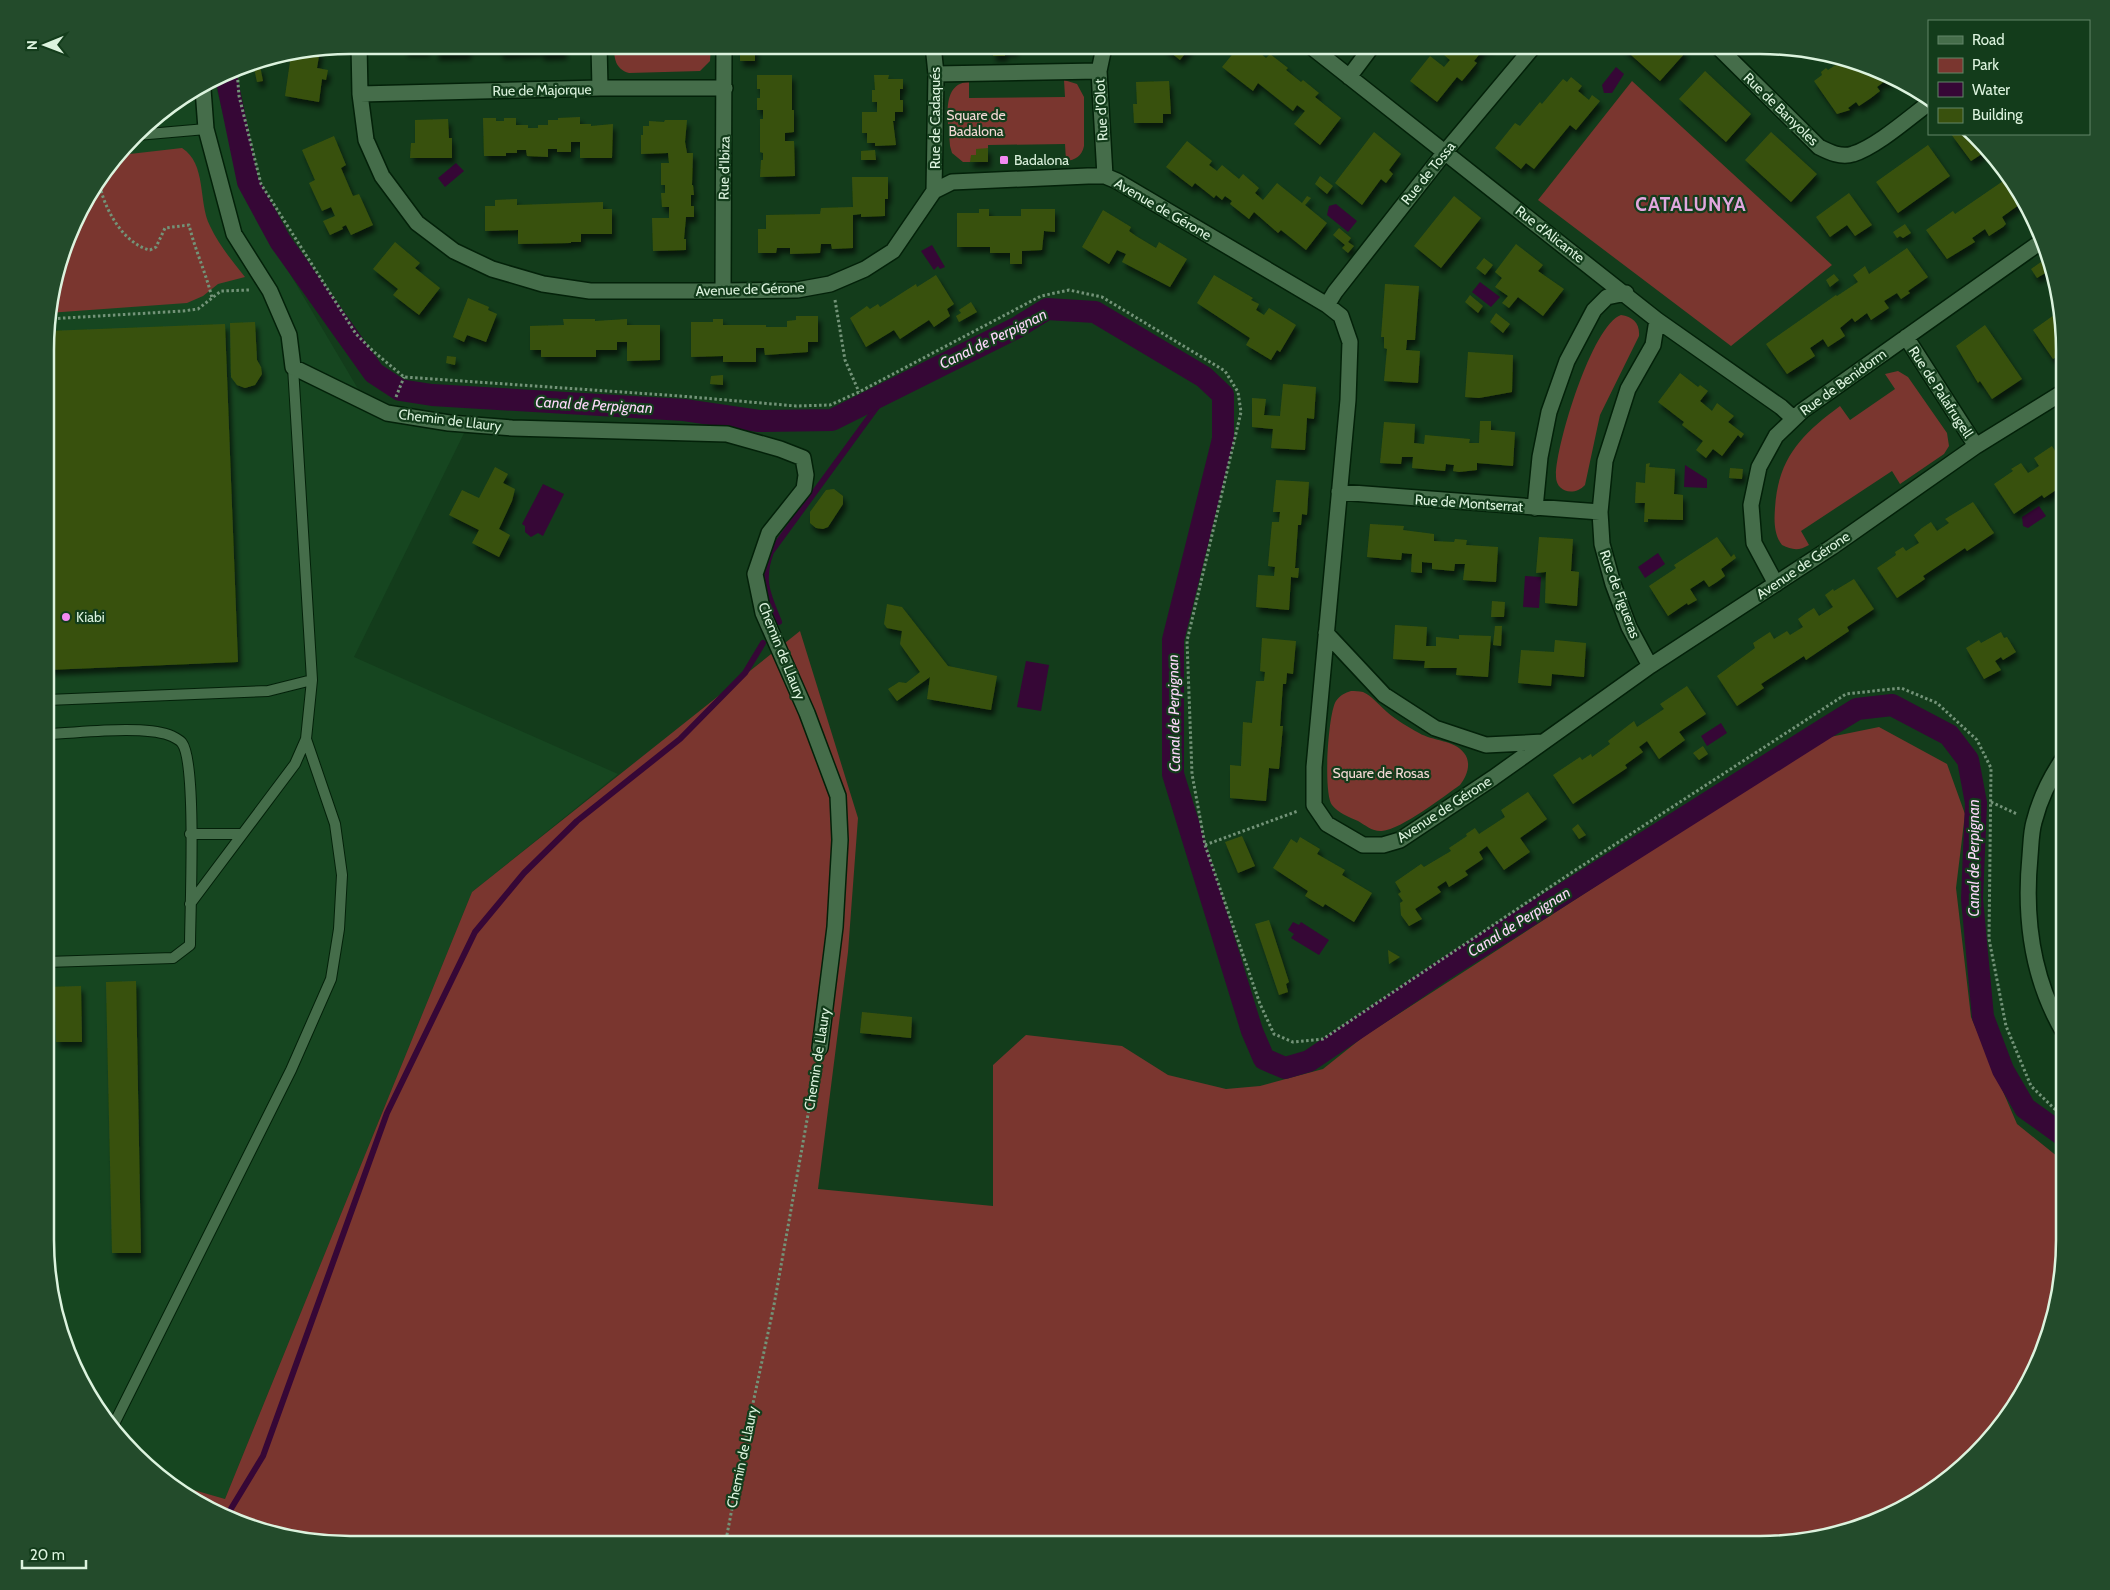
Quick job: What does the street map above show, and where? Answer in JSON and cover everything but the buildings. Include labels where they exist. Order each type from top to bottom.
[{"type":"street","name":"Avenue de Gérone","points":[[359,54],[360,94],[366,140],[382,176],[417,222],[454,251],[492,269],[543,284],[590,291],[797,290],[834,282],[865,269],[893,251],[934,191],[952,182],[1105,176],[1327,305],[1341,316],[1350,342],[1348,400],[1314,767],[1314,806],[1326,824],[1364,845],[1383,845],[1400,840],[1493,778],[1650,666],[1776,584],[1976,446],[2056,397]]},
{"type":"street","points":[[599,54],[600,88]]},
{"type":"street","name":"Rue d'Ibiza","points":[[723,291],[724,54]]},
{"type":"street","name":"Rue de Cadaqués","points":[[934,54],[936,74],[934,191]]},
{"type":"street","name":"Rue d'Olot","points":[[1103,54],[1099,71],[1105,176]]},
{"type":"street","name":"Rue d'Alicante","points":[[1320,54],[1658,320],[1781,407],[1793,418]]},
{"type":"street","points":[[1349,77],[1367,54]]},
{"type":"street","name":"Rue de Tossa","points":[[1327,305],[1335,292],[1445,152],[1527,54]]},
{"type":"street","name":"Rue de Banyoles","points":[[1725,54],[1819,147],[1834,154],[1852,154],[1874,142],[1926,105]]},
{"type":"street","points":[[936,74],[1099,71]]},
{"type":"street","name":"Rue de Majorque","points":[[360,94],[600,88],[725,88]]},
{"type":"street","points":[[203,92],[206,129],[234,234],[270,291],[289,335],[293,367]]},
{"type":"street","name":"Rue de Benidorm","points":[[1776,584],[1754,543],[1751,506],[1759,467],[1776,436],[1793,418],[2037,245]]},
{"type":"street","points":[[1535,508],[1540,457],[1549,412],[1567,361],[1594,310],[1607,297],[1626,293]]},
{"type":"street","name":"Rue de Figueras","points":[[1650,666],[1629,626],[1613,584],[1602,544],[1600,512],[1605,461],[1628,389],[1653,345],[1658,320]]},
{"type":"street","name":"Rue de Palafrugell","points":[[1906,337],[1976,446]]},
{"type":"street","name":"Chemin de Llaury","points":[[293,367],[387,413],[449,423],[512,428],[727,434],[780,449],[803,458],[806,475],[804,489],[769,533],[755,574],[764,613],[807,713],[838,796],[840,840],[835,927],[820,1048]]},
{"type":"street","name":"Rue de Montserrat","points":[[1338,492],[1600,512]]},
{"type":"street","points":[[1326,633],[1384,695],[1435,728],[1486,744],[1543,742]]},
{"type":"street","points":[[2056,770],[2049,780],[2034,822],[2027,888],[2032,949],[2051,1010],[2056,1019]]},
{"type":"lane","points":[[148,134],[206,129]]},
{"type":"lane","points":[[190,904],[295,764],[306,739],[312,680],[293,367]]},
{"type":"lane","points":[[54,700],[268,691],[312,680]]},
{"type":"lane","points":[[54,734],[140,731],[170,735],[182,743],[189,767],[190,834],[190,945],[173,958],[54,962]]},
{"type":"lane","points":[[116,1421],[291,1070],[331,979],[339,929],[342,875],[335,824],[306,739]]},
{"type":"lane","points":[[190,834],[242,834]]},
{"type":"path","points":[[237,76],[239,96],[261,184],[356,334],[373,351],[404,376],[796,406],[830,405],[859,392],[1041,296],[1069,290],[1102,297],[1225,371],[1238,392],[1240,412],[1187,640],[1192,774],[1205,845],[1264,1012],[1274,1034],[1293,1042],[1323,1039],[1574,871],[1846,694],[1901,688],[1937,703],[1977,740],[1991,768],[1989,939],[2006,1026],[2031,1086],[2056,1110]]},
{"type":"path","points":[[101,191],[112,217],[129,239],[142,248],[150,250],[156,247],[165,228],[189,225],[195,251],[205,269],[212,298]]},
{"type":"path","points":[[834,282],[835,303],[844,360],[859,392]]},
{"type":"path","points":[[55,319],[184,312],[198,309],[221,291],[230,289],[270,291]]},
{"type":"path","points":[[395,400],[404,376]]},
{"type":"path","points":[[1991,802],[2034,822]]},
{"type":"path","points":[[1205,845],[1314,806]]},
{"type":"path","name":"Chemin de Llaury","points":[[727,1536],[742,1456],[774,1305],[820,1048]]},
{"type":"shaded area","points":[[216,86],[245,198],[364,399],[469,423],[354,657],[618,774],[472,892],[225,1499],[190,1489],[170,1475],[127,1435],[115,1420],[93,1388],[69,1335],[59,1298],[54,1259],[54,331],[56,312],[59,292],[76,237],[93,202],[115,170],[155,127],[202,93]]},
{"type":"green space","points":[[614,54],[710,54],[710,61],[700,71],[629,73],[621,69],[616,62]]},
{"type":"green space","name":"Square de Badalona","points":[[1064,80],[1077,84],[1084,97],[1084,146],[1078,157],[1066,161],[1065,144],[988,145],[988,162],[963,162],[952,153],[948,127],[948,106],[953,89],[960,84],[969,82],[969,98],[1065,97]]},
{"type":"green space","points":[[1632,81],[1832,265],[1731,346],[1538,200]]},
{"type":"green space","points":[[182,148],[190,155],[199,173],[206,216],[210,226],[245,277],[218,284],[203,296],[187,303],[56,312],[59,292],[69,255],[84,219],[93,202],[128,154]]},
{"type":"green space","points":[[1621,315],[1635,321],[1639,336],[1600,415],[1585,485],[1576,491],[1566,491],[1559,485],[1556,475],[1562,439],[1569,414],[1588,362],[1599,340],[1610,324]]},
{"type":"green space","points":[[1898,371],[1908,377],[1947,433],[1949,446],[1944,454],[1900,484],[1892,471],[1801,531],[1809,545],[1795,549],[1782,545],[1777,537],[1775,523],[1777,490],[1781,475],[1794,449],[1814,427],[1840,406],[1850,420],[1895,389],[1885,374]]},
{"type":"green space","points":[[800,631],[858,818],[848,952],[818,1189],[993,1206],[993,1065],[1026,1035],[1122,1046],[1168,1075],[1226,1089],[1260,1086],[1323,1069],[1363,1037],[1825,738],[1879,727],[1947,764],[1965,814],[1956,888],[1971,1017],[2017,1124],[2056,1155],[2056,1259],[2051,1298],[2041,1335],[2017,1388],[1983,1435],[1955,1463],[1908,1497],[1891,1506],[1855,1521],[1818,1531],[1798,1534],[1779,1536],[331,1536],[292,1531],[255,1521],[219,1506],[190,1489],[225,1499],[472,892]]},
{"type":"green space","name":"Square de Rosas","points":[[1351,691],[1366,694],[1394,718],[1424,736],[1449,743],[1460,749],[1468,761],[1468,765],[1465,778],[1460,785],[1411,819],[1382,831],[1372,829],[1337,810],[1329,798],[1327,770],[1329,736],[1333,708],[1336,701],[1343,694]]},
{"type":"water","points":[[1616,67],[1624,74],[1612,93],[1604,93],[1602,85]]},
{"type":"water","points":[[456,163],[464,171],[445,187],[438,178]]},
{"type":"water","points":[[1336,204],[1357,221],[1348,232],[1327,215],[1329,206]]},
{"type":"water","points":[[932,245],[945,267],[940,269],[938,266],[934,270],[921,251]]},
{"type":"water","points":[[1480,282],[1500,297],[1491,307],[1472,292]]},
{"type":"water","points":[[1685,465],[1707,479],[1707,488],[1684,487]]},
{"type":"water","points":[[543,484],[564,494],[543,536],[538,533],[531,537],[525,532],[525,526],[522,524]]},
{"type":"water","points":[[2039,506],[2046,516],[2028,528],[2023,526],[2022,517]]},
{"type":"water","points":[[1658,553],[1665,564],[1645,578],[1638,567]]},
{"type":"water","points":[[1525,576],[1541,577],[1539,608],[1523,607]]},
{"type":"water","points":[[1026,661],[1049,665],[1041,711],[1017,707]]},
{"type":"water","points":[[1721,723],[1727,733],[1707,746],[1701,736]]},
{"type":"water","points":[[1293,922],[1299,925],[1301,922],[1329,940],[1319,955],[1291,938],[1294,934],[1288,930]]},
{"type":"waterway","name":"Canal de Perpignan","points":[[227,80],[248,182],[280,241],[374,373],[400,390],[432,395],[684,410],[759,421],[832,420],[1018,327],[1047,309],[1095,312],[1204,377],[1223,395],[1223,439],[1173,640],[1173,774],[1252,1031],[1264,1059],[1285,1068],[1309,1061],[1445,969],[1857,709],[1892,705],[1949,735],[1968,760],[1976,803],[1972,899],[1983,1017],[2003,1070],[2025,1108],[2056,1130]]},
{"type":"waterway","points":[[779,622],[769,596],[766,580],[766,571],[771,552],[887,393]]},
{"type":"waterway","points":[[230,1511],[263,1456],[387,1113],[475,932],[524,873],[577,821],[680,739],[745,673],[763,643]]},
{"type":"place","name":"Badalona","points":[[1004,160]]},
{"type":"place","name":"Kiabi","points":[[66,617]]},
{"type":"district","name":"CATALUNYA","points":[[1691,204]]}]
